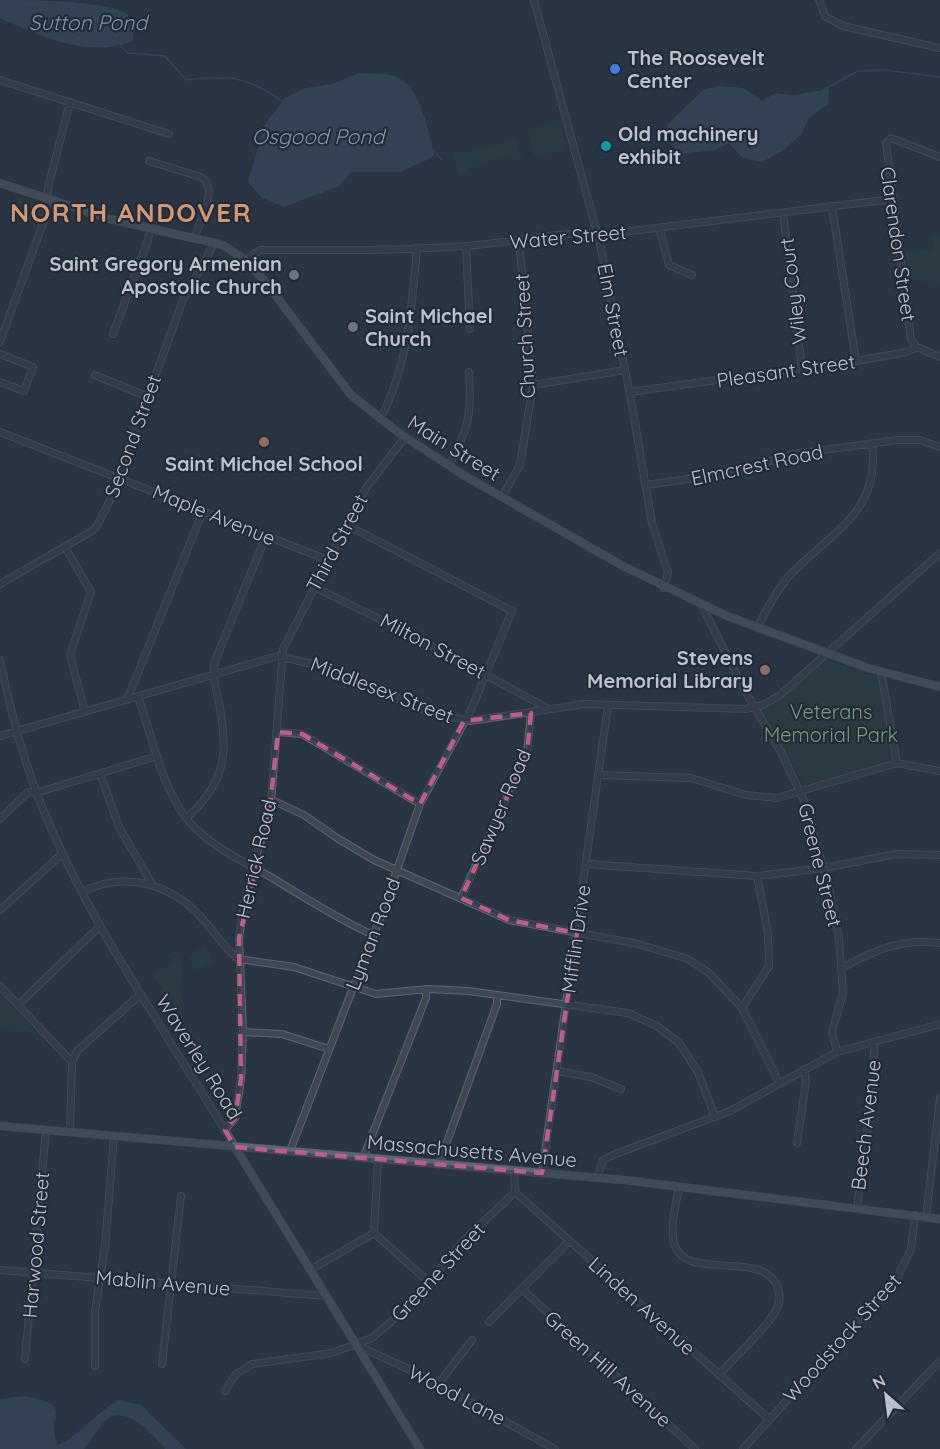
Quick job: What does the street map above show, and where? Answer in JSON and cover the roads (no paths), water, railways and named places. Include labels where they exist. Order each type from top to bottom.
[{"type":"main road","name":"Main Street","points":[[0,183],[110,219],[215,242],[245,260],[277,296],[346,389],[380,419],[449,465],[664,588],[757,628],[826,653],[881,672],[940,687]]},
{"type":"main road","name":"Massachusetts Avenue","points":[[0,1126],[597,1178],[940,1219]]},
{"type":"main road","name":"Waverley Road","points":[[235,1147],[420,1449]]},
{"type":"street","name":"Elm Street","points":[[534,0],[597,233],[630,392],[655,535],[668,573],[664,588]]},
{"type":"street","points":[[819,0],[825,16],[843,26],[940,48]]},
{"type":"street","points":[[0,80],[169,134]]},
{"type":"street","points":[[0,342],[43,224],[70,102]]},
{"type":"street","name":"Clarendon Street","points":[[917,347],[911,340],[886,158],[886,143],[890,139],[901,140],[940,157]]},
{"type":"street","points":[[149,160],[201,177],[207,183],[209,192],[195,237]]},
{"type":"street","name":"Water Street","points":[[245,260],[260,250],[417,248],[519,242],[590,232],[659,228],[892,199]]},
{"type":"street","points":[[832,207],[856,361]]},
{"type":"street","name":"Wiley Court","points":[[783,213],[802,369]]},
{"type":"street","points":[[113,334],[148,240],[150,228]]},
{"type":"street","points":[[659,228],[669,265],[692,275]]},
{"type":"street","name":"Second Street","points":[[0,584],[97,526],[118,477],[183,300],[215,242]]},
{"type":"street","name":"Church Street","points":[[502,497],[520,465],[533,385],[519,242]]},
{"type":"street","points":[[466,246],[470,329]]},
{"type":"street","points":[[380,419],[402,360],[411,307],[417,248]]},
{"type":"street","points":[[917,347],[940,357]]},
{"type":"street","name":"Pleasant Street","points":[[630,392],[856,361],[907,352],[917,347]]},
{"type":"street","points":[[0,354],[33,367],[24,391],[0,382]]},
{"type":"street","points":[[533,385],[625,370]]},
{"type":"street","points":[[449,465],[463,437],[471,413],[470,372]]},
{"type":"street","points":[[95,375],[148,397]]},
{"type":"street","name":"Maple Avenue","points":[[0,432],[328,560]]},
{"type":"street","name":"Third Street","points":[[282,657],[286,642],[366,488],[405,437]]},
{"type":"street","name":"Elmcrest Road","points":[[645,485],[733,473],[794,454],[910,440],[940,447]]},
{"type":"street","points":[[757,628],[788,578],[847,524],[862,504],[873,477],[872,444]]},
{"type":"street","points":[[127,700],[203,511]]},
{"type":"street","name":"Lyman Road","points":[[290,1151],[398,870],[420,804],[464,721],[512,611],[347,525]]},
{"type":"street","points":[[187,818],[214,787],[223,760],[224,734],[213,675],[215,661],[266,536]]},
{"type":"street","points":[[65,547],[91,592],[70,655],[85,712]]},
{"type":"street","name":"Middlesex Street","points":[[0,736],[282,657],[325,667],[426,711],[464,721],[490,720],[570,705],[754,707],[778,697],[940,553]]},
{"type":"street","name":"Milton Street","points":[[314,587],[486,674],[549,710]]},
{"type":"street","name":"Greene Street","points":[[701,604],[754,707],[782,752],[801,791],[824,868],[836,924],[843,993],[832,1032],[837,1052]]},
{"type":"street","name":"Herrick Road","points":[[225,1130],[235,1118],[241,1079],[243,1032],[238,959],[243,908],[272,800],[282,657]]},
{"type":"street","name":"Waverley Road","points":[[0,660],[17,732],[36,793],[63,853],[100,926],[235,1147]]},
{"type":"street","points":[[881,672],[897,763]]},
{"type":"street","points":[[138,697],[166,784],[187,818],[212,842],[323,911],[373,935]]},
{"type":"street","name":"Mifflin Drive","points":[[542,1173],[608,705]]},
{"type":"street","name":"Sawyer Road","points":[[461,898],[527,753],[531,713]]},
{"type":"street","points":[[278,732],[302,734],[420,804]]},
{"type":"street","points":[[0,819],[28,792],[36,793],[157,756]]},
{"type":"street","points":[[599,775],[691,778],[756,797],[777,798],[897,763],[940,771]]},
{"type":"street","points":[[100,773],[119,828],[152,884]]},
{"type":"street","points":[[272,800],[304,815],[355,850],[509,920],[638,944],[688,959],[710,973],[742,1008],[780,1084]]},
{"type":"street","points":[[0,910],[63,853]]},
{"type":"street","points":[[586,864],[757,876],[824,868],[896,854],[940,855]]},
{"type":"street","points":[[742,1008],[770,966],[768,933],[757,876]]},
{"type":"street","points":[[82,892],[102,884],[158,885],[195,910],[238,959],[294,967],[352,987],[384,995],[426,990],[497,995],[628,1013],[666,1031],[689,1056],[699,1072],[716,1118]]},
{"type":"street","points":[[18,1005],[100,926]]},
{"type":"street","points":[[842,968],[875,952],[908,941],[940,942]]},
{"type":"street","points":[[0,986],[72,1062]]},
{"type":"street","points":[[363,1158],[426,998],[426,990]]},
{"type":"street","points":[[69,1131],[72,1062],[77,1051],[141,994]]},
{"type":"street","points":[[439,1164],[497,1004],[497,995]]},
{"type":"street","points":[[597,1178],[603,1160],[716,1118],[755,1100],[804,1069],[837,1052],[940,1024]]},
{"type":"street","points":[[243,1032],[289,1035],[329,1049]]},
{"type":"street","name":"Beech Avenue","points":[[857,1209],[868,1125],[875,1042]]},
{"type":"street","points":[[797,1143],[806,1081],[804,1069]]},
{"type":"street","points":[[557,1071],[591,1077],[621,1089]]},
{"type":"street","points":[[926,1217],[940,1098]]},
{"type":"street","name":"Harwood Street","points":[[25,1359],[46,1130]]},
{"type":"street","points":[[95,1366],[94,1327],[114,1136]]},
{"type":"street","points":[[374,1233],[378,1160]]},
{"type":"street","points":[[514,1171],[515,1192]]},
{"type":"street","points":[[679,1187],[673,1227],[674,1244],[679,1253],[695,1262],[766,1272],[773,1277],[779,1291],[780,1300],[774,1314],[719,1375]]},
{"type":"street","name":"Greene Street","points":[[225,1391],[236,1376],[252,1364],[314,1357],[356,1346],[394,1322],[430,1283],[462,1242],[515,1192]]},
{"type":"street","name":"Linden Avenue","points":[[515,1192],[769,1419]]},
{"type":"street","points":[[162,1364],[181,1196]]},
{"type":"street","name":"Woodstock Street","points":[[743,1449],[903,1270],[911,1249],[915,1215]]},
{"type":"street","points":[[310,1270],[374,1233]]},
{"type":"street","points":[[374,1233],[430,1283]]},
{"type":"street","points":[[489,1322],[568,1241]]},
{"type":"street","name":"Mablin Avenue","points":[[0,1270],[326,1296]]},
{"type":"street","name":"Green Hill Avenue","points":[[522,1289],[695,1449]]},
{"type":"street","points":[[438,1384],[472,1340]]},
{"type":"street","name":"Wood Lane","points":[[356,1346],[384,1356],[555,1449]]},
{"type":"street","points":[[856,1449],[940,1361]]},
{"type":"water","name":"Sutton Pond","points":[[0,0],[85,3],[116,9],[129,17],[133,41],[99,48],[48,38],[0,18]]},
{"type":"water","name":"Osgood Pond","points":[[359,73],[392,75],[402,80],[410,88],[422,109],[435,156],[400,172],[352,172],[339,186],[284,207],[262,198],[248,182],[265,124],[285,98],[305,88],[332,84]]},
{"type":"water","points":[[719,86],[743,88],[762,101],[775,93],[794,95],[829,89],[828,104],[809,118],[801,134],[784,150],[762,162],[743,158],[729,143],[715,150],[681,154],[671,143],[667,125],[703,90]]},
{"type":"water","points":[[24,1396],[41,1400],[55,1408],[54,1436],[58,1445],[119,1400],[141,1405],[186,1449],[165,1449],[137,1422],[120,1416],[112,1417],[104,1422],[84,1449],[0,1449],[0,1399]]},
{"type":"waterway","points":[[120,46],[128,53],[165,56],[186,80],[237,79],[258,86],[282,101]]},
{"type":"waterway","points":[[823,90],[858,71],[884,70],[940,77]]},
{"type":"waterway","points":[[433,150],[442,160]]},
{"type":"place","name":"The Roosevelt Center","points":[[615,69]]},
{"type":"place","name":"Old machinery exhibit","points":[[606,146]]},
{"type":"place","name":"Saint Gregory Armenian Apostolic Church","points":[[294,275]]},
{"type":"place","name":"Saint Michael Church","points":[[353,327]]},
{"type":"place","name":"Saint Michael School","points":[[264,442]]},
{"type":"place","name":"Stevens Memorial Library","points":[[765,670]]},
{"type":"district","name":"NORTH ANDOVER","points":[[131,213]]},
{"type":"park label","name":"Veterans Memorial Park","points":[[831,724]]}]
